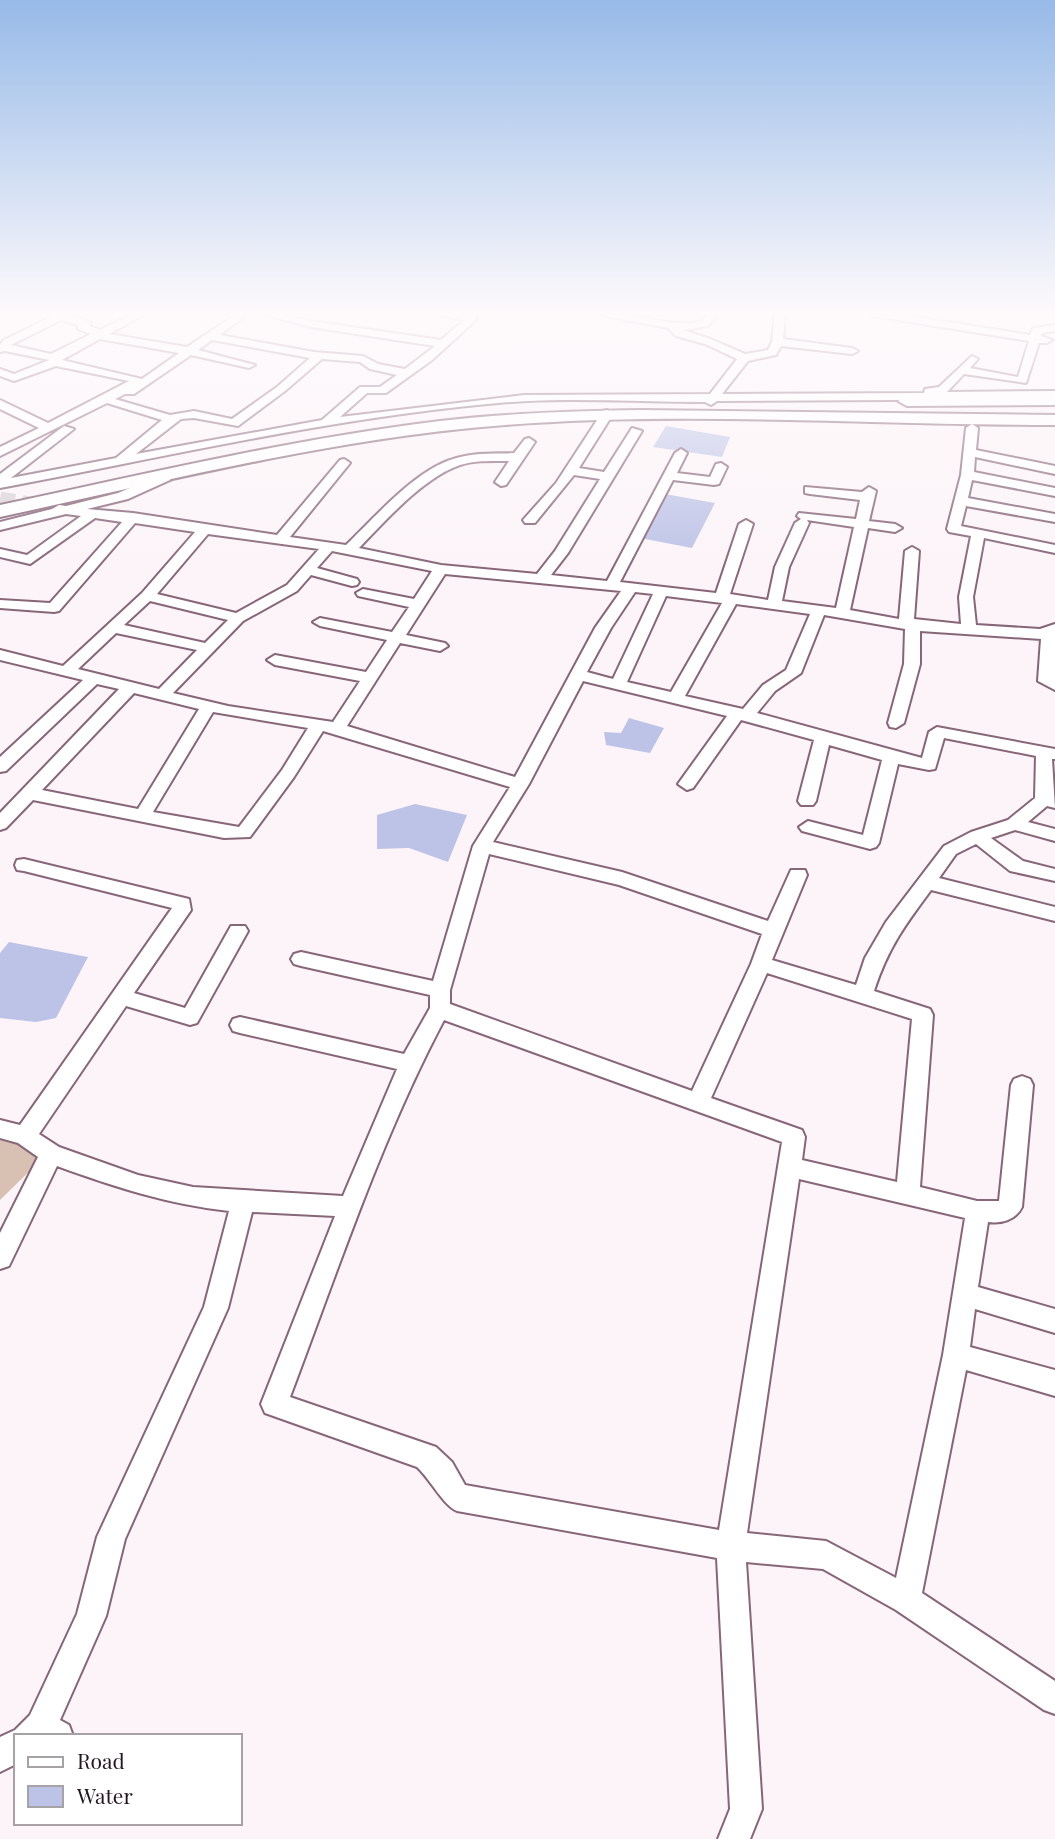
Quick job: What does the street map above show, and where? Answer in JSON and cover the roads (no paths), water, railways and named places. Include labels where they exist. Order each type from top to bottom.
[{"type":"highway","points":[[0,500],[226,454],[391,425],[554,408],[713,399],[922,401],[1019,399]]},
{"type":"highway","points":[[922,401],[919,403],[926,416],[934,420]]},
{"type":"highway","points":[[0,511],[398,433],[502,420],[607,414],[739,413],[934,420],[1055,420]]},
{"type":"street","points":[[0,452],[106,399]]},
{"type":"street","points":[[0,482],[85,416],[117,399]]},
{"type":"street","points":[[117,463],[179,414],[234,423],[266,399]]},
{"type":"street","points":[[327,422],[353,399]]},
{"type":"street","points":[[0,482],[117,463],[327,422],[504,399]]},
{"type":"street","points":[[594,399],[726,399]]},
{"type":"street","points":[[112,402],[171,419]]},
{"type":"street","points":[[0,404],[48,428]]},
{"type":"street","points":[[530,520],[554,494],[607,414]]},
{"type":"street","points":[[972,428],[967,475],[954,529],[1055,549]]},
{"type":"street","points":[[541,579],[561,553],[636,431]]},
{"type":"street","points":[[501,482],[528,442]]},
{"type":"street","points":[[969,452],[1055,470]]},
{"type":"street","points":[[620,585],[681,453]]},
{"type":"street","points":[[163,694],[238,618],[292,588],[308,570],[383,517],[449,465],[466,460],[518,457]]},
{"type":"street","points":[[280,540],[344,463]]},
{"type":"street","points":[[669,476],[714,481],[721,467]]},
{"type":"street","points":[[569,470],[609,477]]},
{"type":"street","points":[[967,475],[1055,492]]},
{"type":"street","points":[[0,526],[76,510],[123,496],[165,477]]},
{"type":"street","points":[[810,490],[869,494],[842,613]]},
{"type":"street","points":[[962,501],[1055,519]]},
{"type":"street","points":[[76,510],[339,548],[441,569],[662,590],[842,613],[913,626],[1041,634],[1052,630],[1046,681],[1055,685]]},
{"type":"street","points":[[0,553],[30,560],[57,543],[76,510]]},
{"type":"street","points":[[0,604],[54,608],[133,517]]},
{"type":"street","points":[[774,606],[782,567],[803,519],[895,528]]},
{"type":"street","points":[[677,698],[727,598],[746,524]]},
{"type":"street","points":[[67,671],[147,596],[204,530]]},
{"type":"street","points":[[969,628],[967,597],[978,533]]},
{"type":"street","points":[[912,551],[906,621],[913,626]]},
{"type":"street","points":[[337,727],[441,569]]},
{"type":"street","points":[[308,570],[352,582]]},
{"type":"street","points":[[620,585],[628,591],[603,628],[520,784],[482,846],[440,999],[350,1207],[274,1404],[426,1457],[442,1472],[457,1497],[731,1546],[826,1555],[906,1600],[1055,1699]]},
{"type":"street","points":[[618,684],[662,590]]},
{"type":"street","points":[[363,593],[418,604]]},
{"type":"street","points":[[147,596],[238,618]]},
{"type":"street","points":[[687,784],[742,715],[769,688],[793,673],[819,610]]},
{"type":"street","points":[[320,621],[440,646]]},
{"type":"street","points":[[896,723],[912,664],[913,626]]},
{"type":"street","points":[[115,628],[207,648]]},
{"type":"street","points":[[0,671],[7,657],[209,706],[337,727],[520,784]]},
{"type":"street","points":[[275,660],[370,678]]},
{"type":"street","points":[[578,675],[677,698],[929,765],[937,732],[1050,753],[1050,801],[1014,824],[977,836],[950,850],[875,958],[863,995]]},
{"type":"street","points":[[0,766],[94,677]]},
{"type":"street","points":[[0,824],[131,685]]},
{"type":"street","points":[[142,816],[209,706]]},
{"type":"street","points":[[29,793],[236,834],[247,832],[318,724]]},
{"type":"street","points":[[807,801],[823,737]]},
{"type":"street","points":[[807,827],[870,843],[891,757]]},
{"type":"street","points":[[1014,824],[1055,835]]},
{"type":"street","points":[[977,836],[1017,866],[1055,875]]},
{"type":"street","points":[[482,846],[622,879],[773,930]]},
{"type":"street","points":[[24,865],[182,904],[181,910],[156,948],[25,1136]]},
{"type":"street","points":[[698,1102],[798,875]]},
{"type":"street","points":[[926,882],[1055,914]]},
{"type":"street","points":[[120,997],[190,1017],[238,931]]},
{"type":"street","points":[[301,959],[440,999],[451,1014],[794,1137],[731,1546],[746,1809],[734,1839]]},
{"type":"street","points":[[761,964],[923,1015],[908,1193]]},
{"type":"street","points":[[240,1026],[410,1064]]},
{"type":"street","points":[[789,1167],[975,1211],[998,1213],[1010,1207],[1022,1085]]},
{"type":"street","points":[[0,1129],[25,1136],[51,1154],[138,1185],[193,1197],[350,1207]]},
{"type":"street","points":[[0,1258],[51,1154]]},
{"type":"street","points":[[42,1733],[91,1616],[111,1537],[216,1308],[243,1202]]},
{"type":"street","points":[[906,1600],[956,1355],[977,1216],[975,1211]]},
{"type":"street","points":[[966,1294],[1055,1321]]},
{"type":"street","points":[[956,1355],[1055,1384]]},
{"type":"water","points":[[666,426],[730,437],[722,457],[653,447]]},
{"type":"water","points":[[665,494],[715,503],[692,548],[640,538]]},
{"type":"water","points":[[629,718],[664,728],[650,753],[606,745],[604,732],[621,733]]},
{"type":"water","points":[[415,804],[467,815],[448,862],[409,848],[377,849],[377,815]]},
{"type":"water","points":[[9,942],[88,957],[56,1018],[36,1022],[0,1018],[0,953]]},
{"type":"tunnel","points":[[0,499],[59,509]]}]
